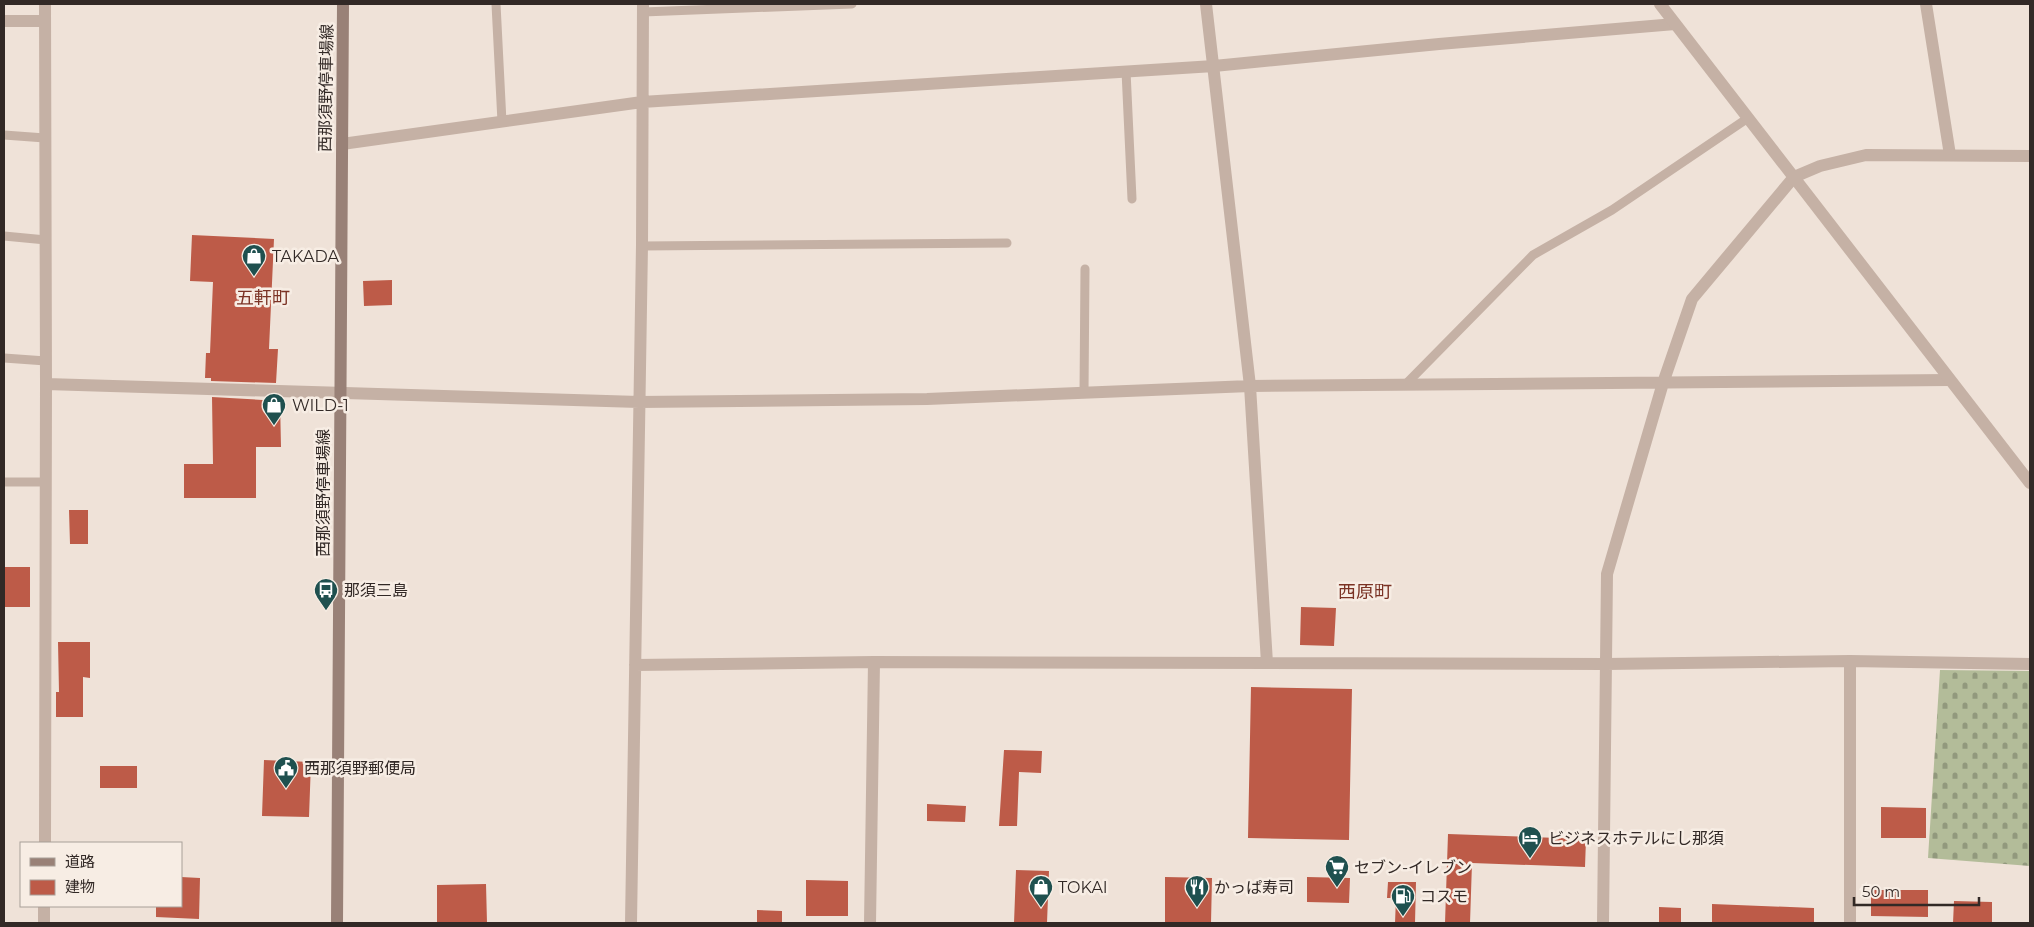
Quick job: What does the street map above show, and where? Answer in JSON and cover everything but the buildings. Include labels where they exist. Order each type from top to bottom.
[{"type":"main road","name":"西那須野停車場線","points":[[338,923],[343,4]]},
{"type":"street","points":[[45,4],[45,842]]},
{"type":"street","points":[[1206,4],[1250,386],[1267,663]]},
{"type":"street","points":[[1660,4],[2030,483]]},
{"type":"street","points":[[1926,4],[1950,155]]},
{"type":"street","points":[[631,923],[642,246],[643,8]]},
{"type":"street","points":[[4,21],[45,21]]},
{"type":"street","points":[[342,144],[642,102],[1214,66],[1675,24]]},
{"type":"street","points":[[1603,923],[1607,574],[1663,383],[1692,299],[1794,177],[1820,166],[1866,155],[2030,156]]},
{"type":"street","points":[[46,384],[639,402],[927,399],[1250,386],[1949,380]]},
{"type":"street","points":[[635,665],[874,662],[1606,664],[1850,661],[2030,664]]},
{"type":"street","points":[[1850,661],[1850,923]]},
{"type":"street","points":[[870,923],[874,662]]},
{"type":"street","points":[[44,907],[44,923]]},
{"type":"lane","points":[[496,4],[502,122]]},
{"type":"lane","points":[[643,8],[852,4]]},
{"type":"lane","points":[[1126,71],[1132,198]]},
{"type":"lane","points":[[1405,385],[1534,255],[1612,210],[1748,118]]},
{"type":"lane","points":[[4,135],[46,138]]},
{"type":"lane","points":[[4,236],[46,240]]},
{"type":"lane","points":[[642,246],[1007,243]]},
{"type":"lane","points":[[1084,393],[1085,269]]},
{"type":"lane","points":[[4,358],[46,361]]},
{"type":"lane","points":[[4,482],[46,482]]},
{"type":"green space","points":[[1940,670],[2030,671],[2030,866],[1928,858]]},
{"type":"place","name":"TAKADA","points":[[254,277]]},
{"type":"place","name":"WILD-1","points":[[274,426]]},
{"type":"place","name":"那須三島","points":[[326,611]]},
{"type":"place","name":"西那須野郵便局","points":[[286,789]]},
{"type":"place","name":"ビジネスホテルにし那須","points":[[1530,859]]},
{"type":"place","name":"セブン-イレブン","points":[[1337,888]]},
{"type":"place","name":"TOKAI","points":[[1041,908]]},
{"type":"place","name":"かっぱ寿司","points":[[1197,908]]},
{"type":"place","name":"コスモ","points":[[1403,917]]},
{"type":"district","name":"五軒町","points":[[263,298]]},
{"type":"district","name":"西原町","points":[[1365,592]]}]
